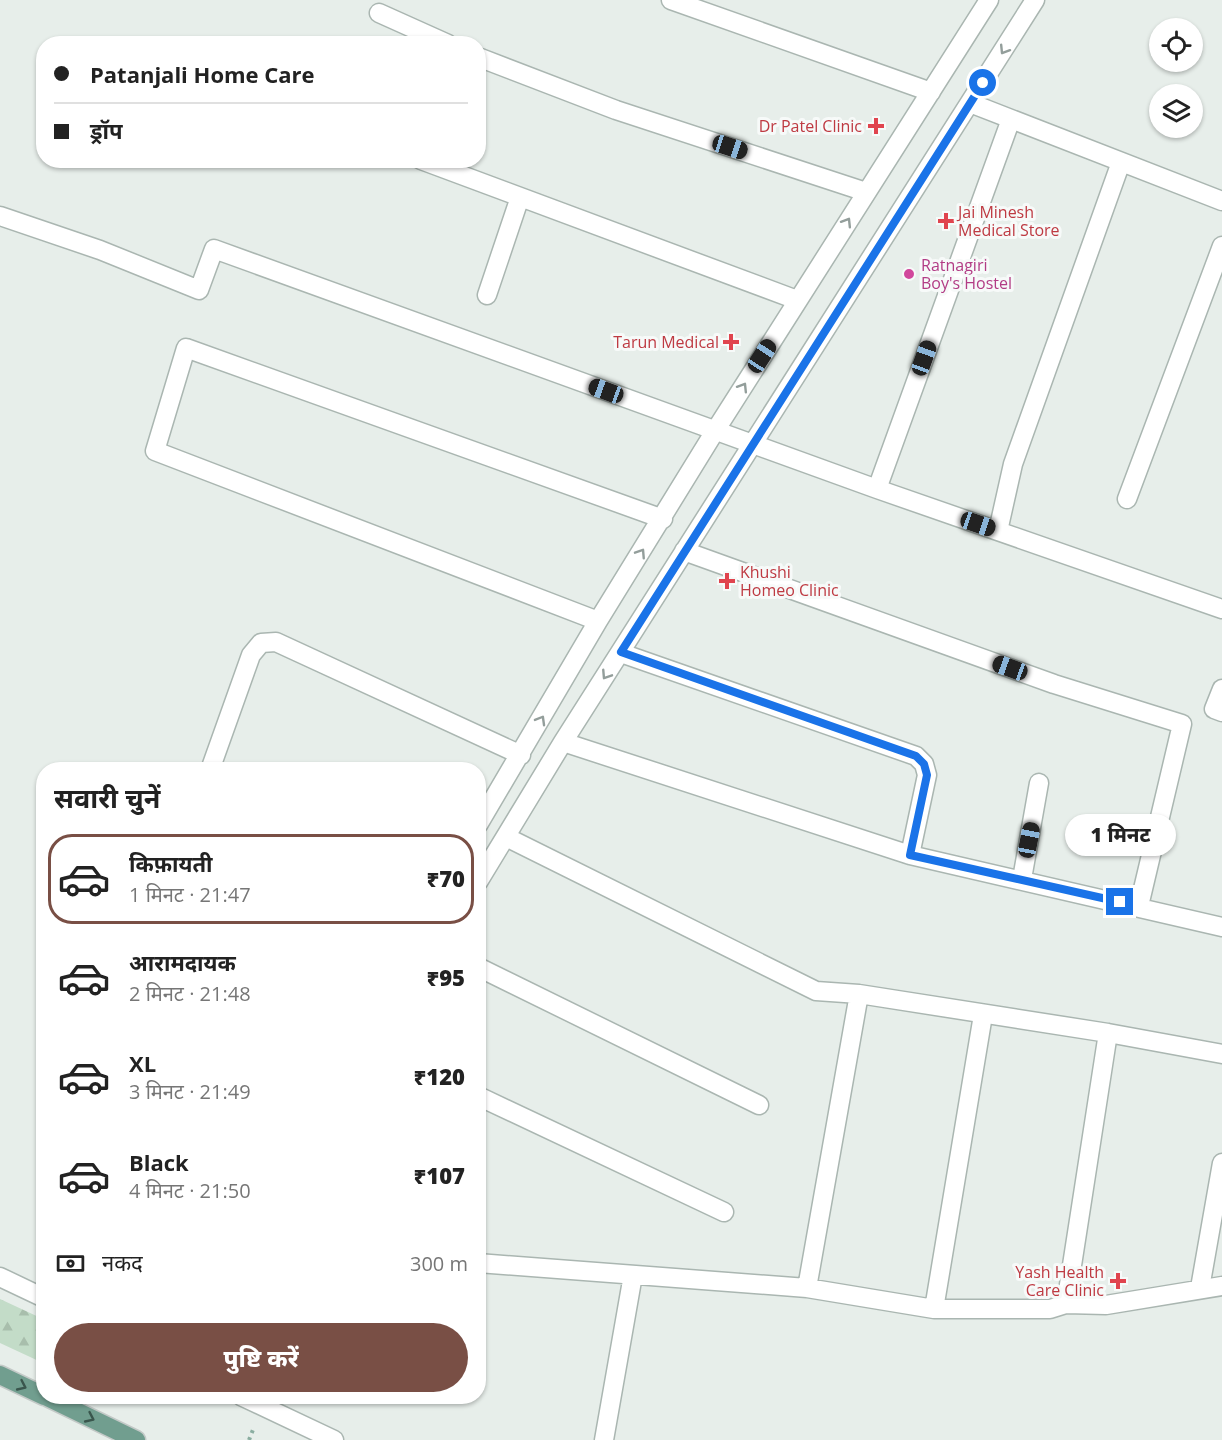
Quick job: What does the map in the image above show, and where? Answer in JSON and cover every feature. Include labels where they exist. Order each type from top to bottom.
[{"type":"main road","points":[[0,1375],[36,1392]]},
{"type":"main road","points":[[61,1404],[136,1440]]},
{"type":"street","points":[[671,0],[931,92]]},
{"type":"street","points":[[486,812],[598,621],[663,519],[715,431],[989,0]]},
{"type":"street","points":[[486,870],[563,742],[1035,0]]},
{"type":"street","points":[[379,14],[430,36]]},
{"type":"street","points":[[486,60],[616,110],[866,192]]},
{"type":"street","points":[[970,103],[1222,201]]},
{"type":"street","points":[[877,489],[1011,119]]},
{"type":"street","points":[[998,531],[1013,464],[1121,162]]},
{"type":"street","points":[[442,168],[797,300]]},
{"type":"street","points":[[487,296],[520,197]]},
{"type":"street","points":[[0,216],[100,249],[200,290],[214,249],[877,489],[1222,609]]},
{"type":"street","points":[[1127,499],[1222,246]]},
{"type":"street","points":[[598,621],[155,451],[186,348],[663,519]]},
{"type":"street","points":[[684,551],[1054,684],[1182,724],[1139,906]]},
{"type":"street","points":[[213,762],[250,655],[261,643],[276,642],[521,755]]},
{"type":"street","points":[[621,652],[916,756],[924,764],[927,775],[910,855]]},
{"type":"street","points":[[1222,689],[1214,709],[1222,712]]},
{"type":"street","points":[[563,742],[910,855],[1222,927]]},
{"type":"street","points":[[1022,879],[1039,783]]},
{"type":"street","points":[[507,838],[816,991],[859,994],[1108,1033],[1222,1054]]},
{"type":"street","points":[[486,972],[759,1105]]},
{"type":"street","points":[[807,1288],[859,994]]},
{"type":"street","points":[[934,1309],[984,1015]]},
{"type":"street","points":[[1066,1304],[1108,1033]]},
{"type":"street","points":[[486,1100],[724,1212]]},
{"type":"street","points":[[1200,1288],[1222,1163]]},
{"type":"street","points":[[486,1264],[807,1288],[934,1309],[1050,1309],[1066,1304],[1106,1305],[1222,1286]]},
{"type":"street","points":[[604,1440],[633,1275]]},
{"type":"street","points":[[0,1277],[36,1294]]},
{"type":"street","points":[[258,1404],[334,1440]]},
{"type":"green space","points":[[0,1299],[36,1316],[36,1360],[0,1343]]},
{"type":"place","name":"Dr Patel Clinic","points":[[876,126]]},
{"type":"place","name":"Jai Minesh Medical Store","points":[[946,221]]},
{"type":"place","name":"Ratnagiri Boy's Hostel","points":[[909,274]]},
{"type":"place","name":"Tarun Medical","points":[[731,342]]},
{"type":"place","name":"Khushi Homeo Clinic","points":[[727,581]]},
{"type":"place","name":"Yash Health Care Clinic","points":[[1118,1281]]},
{"type":"route","points":[[983,83],[621,652],[916,756],[924,764],[927,775],[910,855],[1120,902]]}]
